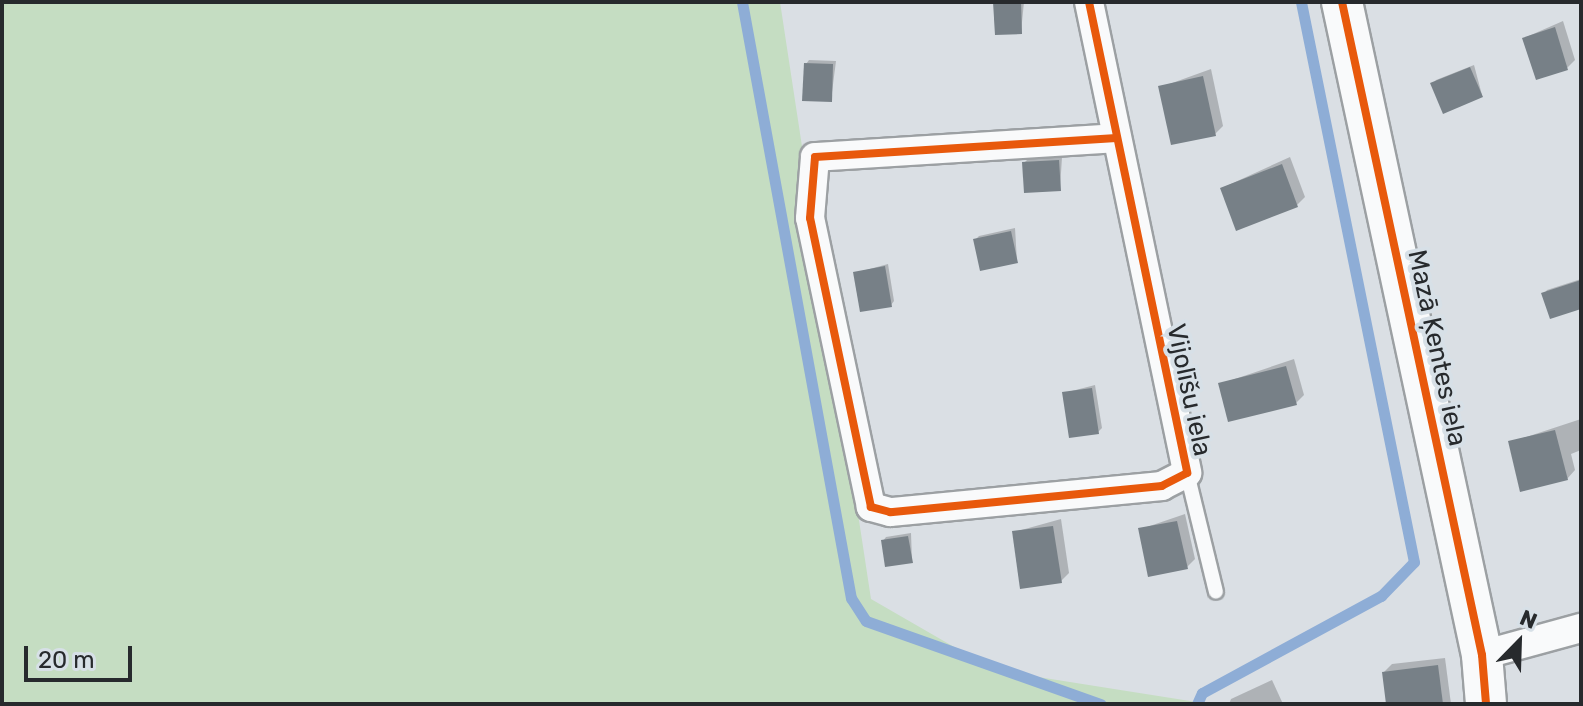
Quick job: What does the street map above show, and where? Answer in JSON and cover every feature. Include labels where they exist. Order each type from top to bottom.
[{"type":"street","name":"Vijolīšu iela","points":[[1089,2],[1187,473],[1162,486],[890,512],[871,507],[810,218],[815,157],[1116,138]]},
{"type":"street","name":"Mazā Ķentes iela","points":[[1342,2],[1482,655],[1486,704]]},
{"type":"street","points":[[1482,655],[1581,628]]},
{"type":"lane","name":"Vijolīšu iela","points":[[1187,473],[1216,592]]},
{"type":"green space","points":[[2,2],[780,2],[871,599],[994,670],[1209,704],[2,704]]},
{"type":"building","points":[[993,2],[1021,2],[1022,34],[995,35]]},
{"type":"building","points":[[1555,27],[1568,70],[1536,80],[1522,38]]},
{"type":"building","points":[[804,63],[833,64],[832,102],[802,101]]},
{"type":"building","points":[[1470,67],[1483,97],[1443,114],[1430,83]]},
{"type":"building","points":[[1203,76],[1216,136],[1171,145],[1158,86]]},
{"type":"building","points":[[1059,160],[1061,191],[1024,193],[1022,162]]},
{"type":"building","points":[[1282,164],[1298,207],[1236,231],[1220,188]]},
{"type":"building","points":[[1011,231],[1018,263],[980,271],[973,239]]},
{"type":"building","points":[[885,266],[892,307],[860,312],[853,272]]},
{"type":"building","points":[[1581,280],[1581,309],[1550,319],[1541,293]]},
{"type":"building","points":[[1286,366],[1297,405],[1228,422],[1218,383]]},
{"type":"building","points":[[1092,388],[1099,434],[1069,438],[1062,392]]},
{"type":"building","points":[[1555,430],[1568,480],[1520,492],[1508,441]]},
{"type":"building","points":[[1177,521],[1188,569],[1148,577],[1138,528]]},
{"type":"building","points":[[1053,526],[1062,583],[1020,589],[1012,531]]},
{"type":"building","points":[[908,536],[913,563],[885,567],[881,540]]},
{"type":"building","points":[[1438,665],[1443,704],[1386,704],[1382,672]]},
{"type":"waterway","points":[[742,2],[851,598],[866,621],[1101,704]]},
{"type":"waterway","points":[[1197,704],[1202,693],[1381,596],[1414,562],[1301,2]]},
{"type":"cycle path","points":[[1089,2],[1187,473],[1162,486],[890,512],[871,507],[810,218],[815,157],[1116,138]]},
{"type":"cycle path","points":[[1342,2],[1482,655],[1486,704]]}]
